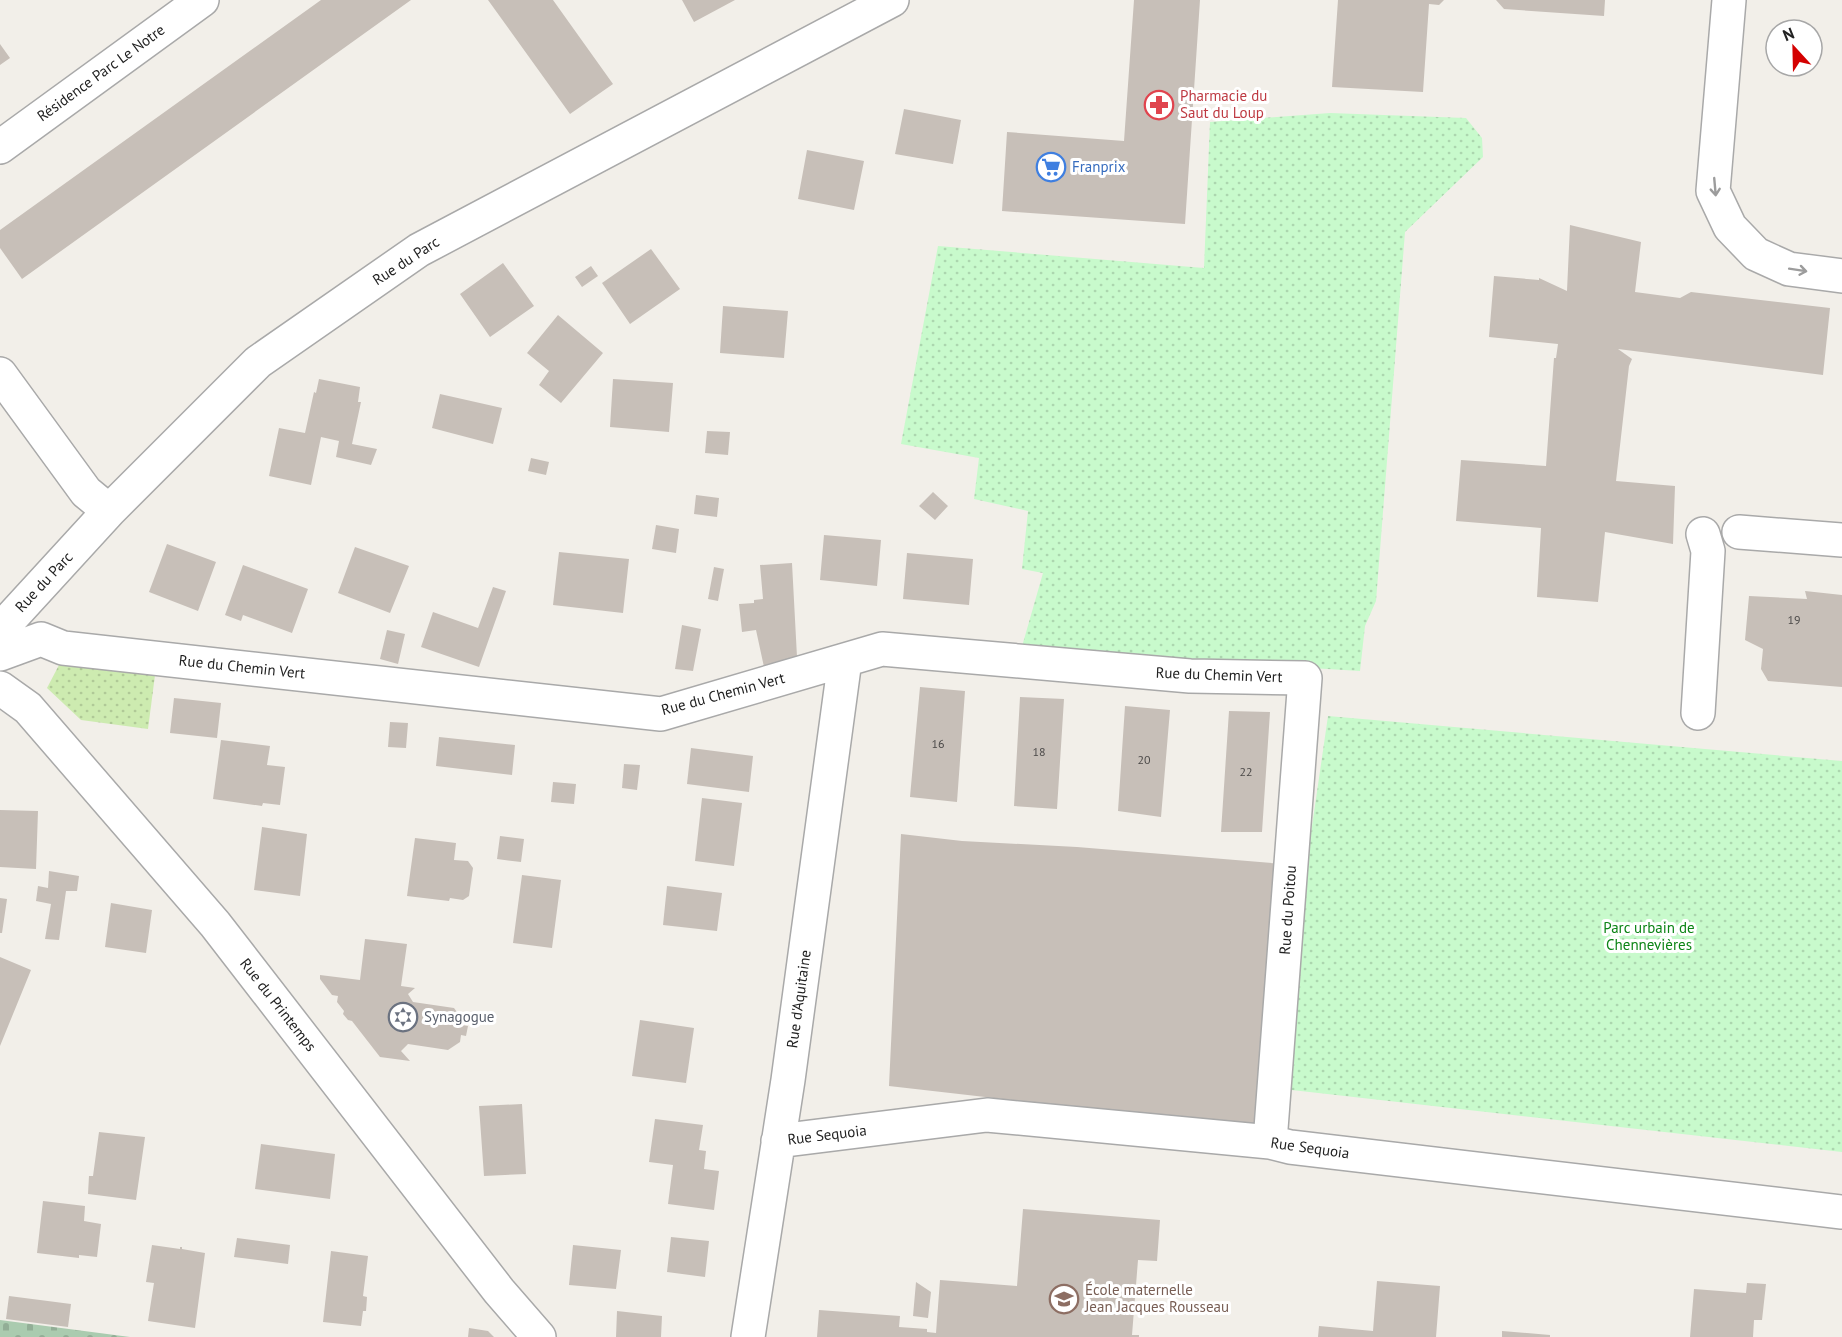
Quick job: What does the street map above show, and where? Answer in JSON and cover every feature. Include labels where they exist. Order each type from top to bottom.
[{"type":"street","name":"Résidence Parc Le Notre","points":[[0,147],[202,0]]},
{"type":"street","name":"Rue du Parc","points":[[0,630],[109,511],[258,362],[419,250],[892,0]]},
{"type":"street","points":[[1729,0],[1713,191],[1730,227],[1756,255],[1789,269],[1842,276]]},
{"type":"street","points":[[0,374],[86,492],[109,511]]},
{"type":"street","points":[[1738,532],[1842,540]]},
{"type":"street","points":[[1698,714],[1708,551],[1703,534]]},
{"type":"street","name":"Rue du Chemin Vert","points":[[0,654],[41,639],[63,648],[661,714],[882,649],[1190,676],[1305,678]]},
{"type":"street","name":"Rue d'Aquitaine","points":[[748,1337],[778,1141],[845,660]]},
{"type":"street","name":"Rue du Poitou","points":[[1270,1142],[1305,678]]},
{"type":"street","name":"Rue du Printemps","points":[[0,688],[28,708],[214,924],[499,1291],[539,1337]]},
{"type":"street","name":"Rue Sequoia","points":[[778,1141],[987,1115],[1270,1142],[1290,1148],[1842,1212]]},
{"type":"green space","points":[[1330,113],[1466,118],[1482,138],[1483,157],[1405,232],[1376,601],[1365,626],[1360,671],[1021,650],[1043,573],[1022,569],[1028,511],[974,499],[979,458],[901,444],[938,246],[1204,268],[1210,122]]},
{"type":"green space","points":[[59,665],[155,675],[148,729],[81,720],[47,688]]},
{"type":"green space","name":"Parc urbain de Chennevières","points":[[1328,716],[1842,761],[1842,1152],[1274,1088]]},
{"type":"green space","points":[[0,1320],[130,1337],[0,1337]]},
{"type":"building","points":[[321,0],[411,0],[22,279],[0,248],[0,230]]},
{"type":"building","points":[[488,0],[553,0],[613,84],[570,114]]},
{"type":"building","points":[[682,0],[735,0],[694,22]]},
{"type":"building","points":[[1134,0],[1200,0],[1185,224],[1002,211],[1007,132],[1124,141]]},
{"type":"building","points":[[1338,0],[1444,0],[1439,5],[1429,4],[1423,92],[1332,87]]},
{"type":"building","points":[[1496,0],[1605,0],[1604,16],[1504,9]]},
{"type":"building","points":[[0,44],[10,58],[0,65]]},
{"type":"building","points":[[904,109],[961,120],[953,164],[895,154]]},
{"type":"building","points":[[807,150],[864,161],[854,210],[798,199]]},
{"type":"building","points":[[1570,225],[1641,242],[1635,292],[1680,298],[1691,292],[1830,308],[1823,375],[1618,349],[1632,359],[1629,366],[1616,481],[1675,486],[1673,544],[1605,532],[1598,602],[1537,597],[1541,528],[1456,521],[1461,460],[1546,466],[1554,358],[1556,358],[1558,344],[1489,337],[1494,276],[1539,280],[1539,278],[1567,291]]},
{"type":"building","points":[[651,249],[680,289],[630,324],[602,283]]},
{"type":"building","points":[[503,263],[534,306],[490,337],[460,294]]},
{"type":"building","points":[[591,266],[598,276],[582,287],[575,277]]},
{"type":"building","points":[[723,306],[788,311],[784,358],[720,353]]},
{"type":"building","points":[[558,315],[603,353],[561,403],[539,385],[549,371],[527,353]]},
{"type":"building","points":[[319,379],[360,387],[358,402],[361,402],[352,444],[377,449],[371,465],[336,457],[339,441],[321,437],[311,485],[269,476],[279,428],[305,433]]},
{"type":"building","points":[[613,379],[673,383],[669,432],[610,427]]},
{"type":"building","points":[[440,394],[502,408],[493,444],[432,428]]},
{"type":"building","points":[[707,431],[730,432],[728,455],[705,453]]},
{"type":"building","points":[[531,458],[549,462],[546,475],[528,471]]},
{"type":"building","points":[[933,492],[948,506],[935,520],[919,506]]},
{"type":"building","points":[[696,495],[719,498],[717,517],[694,514]]},
{"type":"building","points":[[656,525],[679,529],[676,553],[652,549]]},
{"type":"building","points":[[824,535],[881,540],[877,586],[820,580]]},
{"type":"building","points":[[167,544],[216,562],[198,611],[149,592]]},
{"type":"building","points":[[355,547],[409,566],[390,613],[338,593]]},
{"type":"building","points":[[559,552],[629,559],[623,613],[553,605]]},
{"type":"building","points":[[907,553],[973,559],[969,605],[903,599]]},
{"type":"building","points":[[792,563],[797,657],[764,667],[756,630],[742,632],[739,604],[754,603],[754,600],[763,599],[760,565]]},
{"type":"building","points":[[243,565],[308,589],[292,633],[243,615],[241,621],[225,615]]},
{"type":"building","points":[[714,567],[724,569],[718,601],[708,599]]},
{"type":"building","points":[[493,587],[506,591],[479,667],[421,647],[433,612],[478,628]]},
{"type":"building","points":[[1805,591],[1842,595],[1842,687],[1768,681],[1761,669],[1763,649],[1745,640],[1749,596],[1807,599]]},
{"type":"building","points":[[682,625],[701,629],[693,671],[675,669]]},
{"type":"building","points":[[387,630],[405,634],[398,664],[380,659]]},
{"type":"building","points":[[920,687],[965,691],[957,802],[910,797]]},
{"type":"building","points":[[1020,697],[1064,699],[1057,809],[1014,806]]},
{"type":"building","points":[[174,698],[221,703],[217,738],[170,733]]},
{"type":"building","points":[[1125,706],[1170,710],[1161,817],[1118,811]]},
{"type":"building","points":[[1229,711],[1270,712],[1262,832],[1221,832]]},
{"type":"building","points":[[390,722],[408,723],[406,748],[388,747]]},
{"type":"building","points":[[439,737],[515,745],[512,775],[436,766]]},
{"type":"building","points":[[221,740],[270,746],[267,765],[285,767],[280,805],[263,803],[262,806],[213,799]]},
{"type":"building","points":[[691,748],[753,756],[749,792],[687,784]]},
{"type":"building","points":[[624,764],[640,765],[637,790],[622,788]]},
{"type":"building","points":[[553,782],[576,784],[574,804],[551,802]]},
{"type":"building","points":[[702,798],[742,803],[734,866],[695,861]]},
{"type":"building","points":[[0,810],[38,811],[36,869],[0,867]]},
{"type":"building","points":[[262,827],[307,834],[300,896],[254,890]]},
{"type":"building","points":[[901,834],[962,841],[1077,847],[1283,864],[1257,1128],[889,1086]]},
{"type":"building","points":[[500,836],[524,839],[521,862],[497,859]]},
{"type":"building","points":[[415,838],[456,843],[454,860],[468,861],[473,868],[469,896],[463,900],[450,898],[449,901],[407,896]]},
{"type":"building","points":[[49,871],[79,876],[77,891],[66,891],[59,940],[45,939],[51,904],[36,901],[38,886],[48,888]]},
{"type":"building","points":[[522,875],[561,880],[552,948],[513,943]]},
{"type":"building","points":[[667,886],[722,893],[717,931],[663,925]]},
{"type":"building","points":[[0,898],[7,899],[2,933],[0,933]]},
{"type":"building","points":[[111,903],[152,910],[146,953],[105,947]]},
{"type":"building","name":"Synagogue","points":[[365,939],[407,944],[401,986],[415,988],[408,994],[413,1002],[454,1008],[462,1019],[462,1025],[468,1026],[466,1036],[461,1035],[460,1042],[448,1050],[408,1044],[401,1051],[410,1061],[380,1057],[352,1021],[343,1014],[344,1011],[337,1002],[338,996],[332,995],[320,979],[320,975],[360,980]]},
{"type":"building","points":[[0,957],[31,970],[0,1046]]},
{"type":"building","points":[[640,1020],[694,1028],[686,1083],[632,1076]]},
{"type":"building","points":[[522,1104],[526,1174],[484,1176],[479,1106]]},
{"type":"building","points":[[655,1119],[703,1125],[699,1150],[706,1151],[704,1169],[719,1171],[714,1210],[668,1204],[673,1165],[649,1162]]},
{"type":"building","points":[[99,1132],[145,1137],[136,1200],[88,1194],[89,1176],[93,1176]]},
{"type":"building","points":[[261,1144],[335,1154],[330,1199],[255,1189]]},
{"type":"building","points":[[43,1201],[85,1206],[84,1221],[101,1224],[97,1257],[79,1255],[79,1258],[37,1253]]},
{"type":"building","points":[[1023,1209],[1160,1220],[1157,1261],[1138,1260],[1132,1335],[1139,1335],[1139,1337],[817,1337],[819,1310],[900,1316],[899,1327],[927,1329],[927,1332],[936,1333],[940,1280],[1017,1286]]},
{"type":"building","points":[[671,1237],[709,1241],[705,1277],[667,1272]]},
{"type":"building","points":[[237,1238],[290,1245],[288,1264],[234,1257]]},
{"type":"building","points":[[152,1245],[180,1249],[182,1247],[182,1249],[205,1253],[195,1328],[148,1321],[154,1283],[146,1282]]},
{"type":"building","points":[[573,1245],[621,1250],[616,1289],[569,1285]]},
{"type":"building","points":[[331,1251],[368,1256],[363,1296],[367,1297],[366,1311],[363,1311],[361,1326],[323,1322]]},
{"type":"building","points":[[1377,1281],[1440,1286],[1436,1337],[1318,1337],[1319,1326],[1373,1331]]},
{"type":"building","points":[[916,1282],[931,1292],[928,1318],[913,1316]]},
{"type":"building","points":[[1747,1283],[1766,1284],[1762,1320],[1754,1320],[1753,1337],[1690,1337],[1694,1289],[1746,1293]]},
{"type":"building","points":[[9,1296],[71,1304],[68,1327],[6,1319]]},
{"type":"building","points":[[617,1311],[662,1316],[661,1337],[616,1337]]},
{"type":"building","points":[[469,1328],[488,1331],[494,1337],[468,1337]]},
{"type":"building","points":[[1502,1331],[1550,1335],[1550,1337],[1502,1337]]},
{"type":"place","name":"Pharmacie du Saut du Loup","points":[[1159,105]]},
{"type":"place","name":"Franprix","points":[[1051,167]]},
{"type":"place","name":"Synagogue","points":[[403,1017]]},
{"type":"place","name":"École maternelle Jean Jacques Rousseau","points":[[1064,1299]]}]
